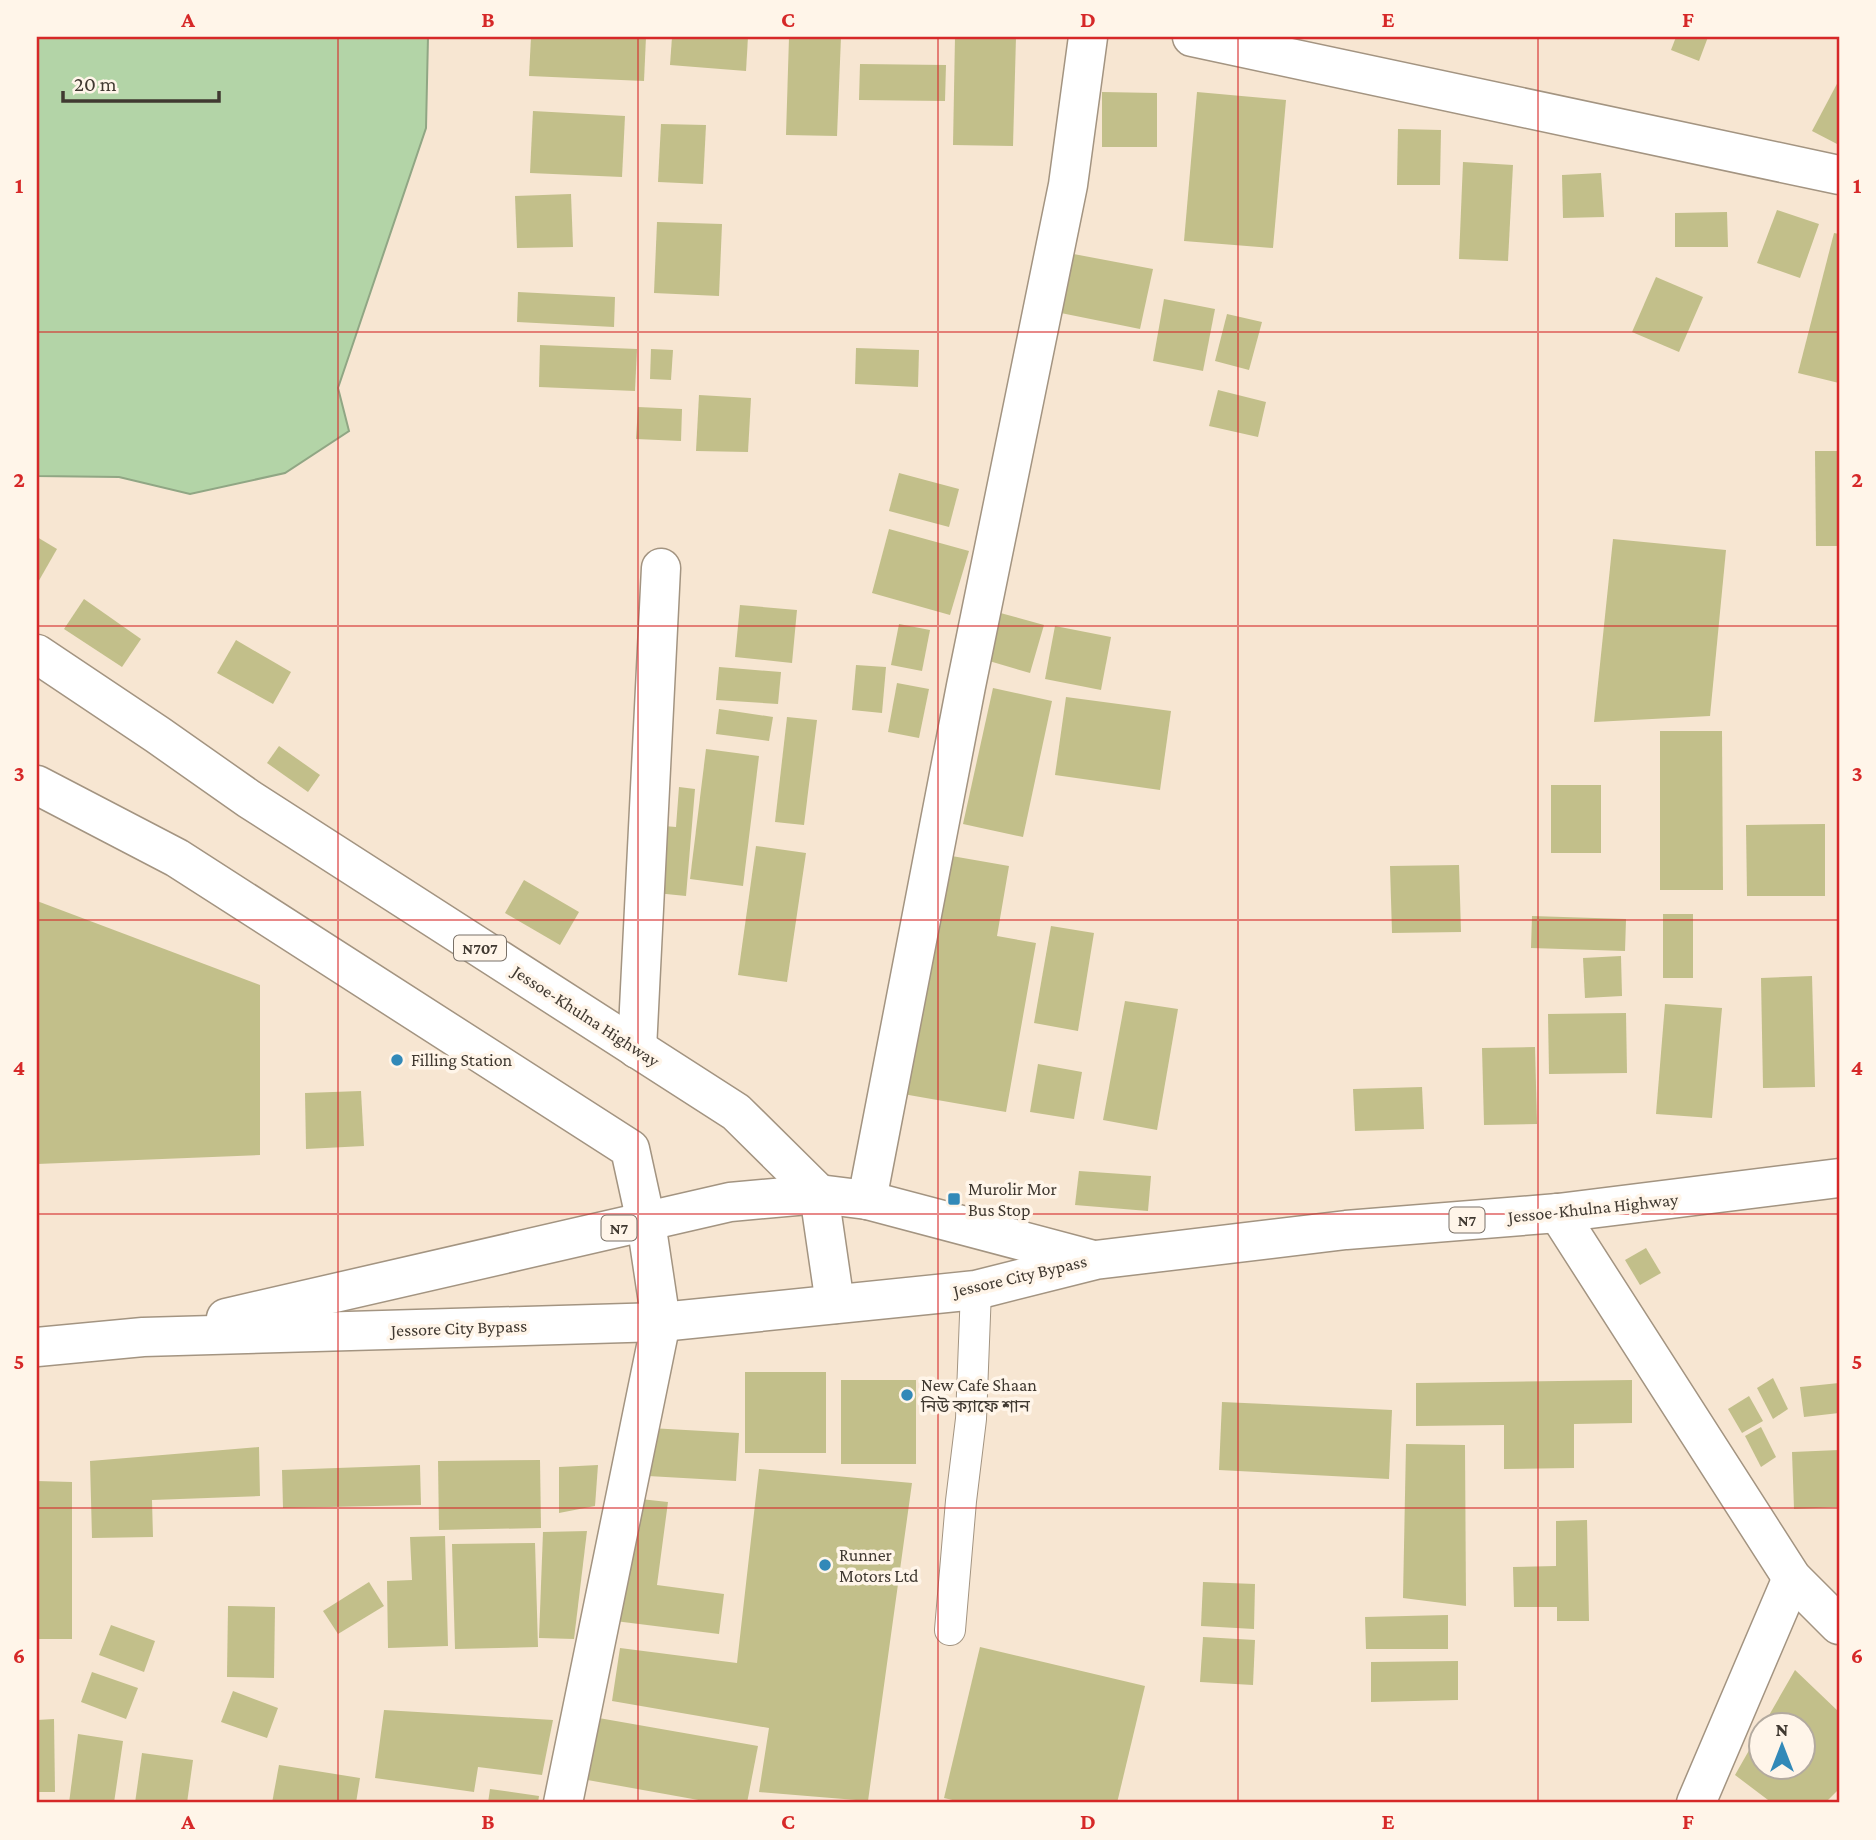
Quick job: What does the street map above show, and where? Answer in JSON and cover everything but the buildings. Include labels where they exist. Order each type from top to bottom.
[{"type":"main road","points":[[867,1200],[965,686],[1068,185],[1088,37]]},
{"type":"main road","points":[[1192,37],[1839,174]]},
{"type":"main road","points":[[637,1049],[662,568]]},
{"type":"main road","name":"Jessoe-Khulna Highway","points":[[37,654],[249,799],[736,1112],[819,1194]]},
{"type":"main road","points":[[37,785],[177,858],[630,1149],[646,1222],[662,1322],[563,1803]]},
{"type":"main road","name":"Jessoe-Khulna Highway","points":[[1095,1261],[1346,1230],[1558,1213],[1839,1178]]},
{"type":"main road","points":[[819,1194],[835,1304]]},
{"type":"main road","name":"Jessore City Bypass","points":[[142,1337],[730,1202],[819,1194],[867,1200],[1095,1261]]},
{"type":"main road","points":[[1558,1213],[1793,1578],[1839,1625]]},
{"type":"main road","name":"Jessore City Bypass","points":[[37,1347],[142,1337],[662,1322],[976,1290],[1095,1261]]},
{"type":"main road","points":[[1696,1803],[1793,1578]]},
{"type":"lane","points":[[950,1630],[971,1419],[976,1290]]},
{"type":"shaded area","points":[[37,37],[428,37],[426,128],[338,388],[349,431],[285,473],[190,494],[119,477],[37,476]]},
{"type":"place","name":"Filling Station","points":[[397,1060]]},
{"type":"place","name":"Murolir Mor Bus Stop","points":[[954,1199]]},
{"type":"place","name":"New Cafe Shaan নিউ ক্যাফে শান","points":[[907,1395]]},
{"type":"place","name":"Runner Motors Ltd","points":[[825,1565]]}]
